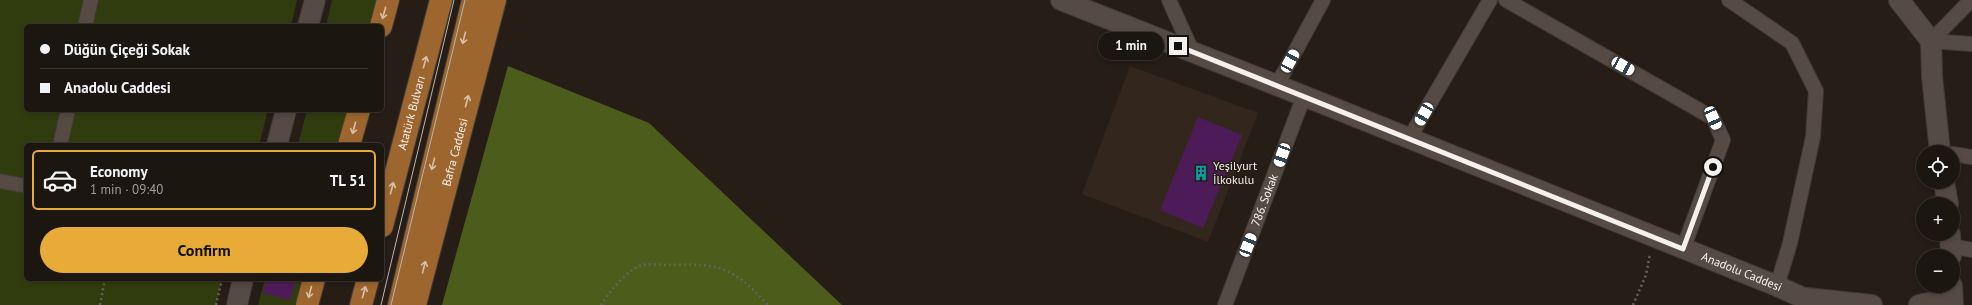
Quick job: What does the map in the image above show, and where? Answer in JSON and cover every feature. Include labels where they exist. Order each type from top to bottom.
[{"type":"main road","points":[[309,24],[315,0]]},
{"type":"main road","points":[[382,24],[388,0]]},
{"type":"main road","name":"Atatürk Bulvarı","points":[[384,218],[442,0]]},
{"type":"main road","name":"Bafra Caddesi","points":[[399,305],[473,0]]},
{"type":"main road","name":"Bafra Caddesi","points":[[415,305],[495,0]]},
{"type":"main road","name":"Anadolu Caddesi","points":[[1061,0],[1192,51],[1777,286],[1798,297]]},
{"type":"main road","points":[[1899,0],[1931,41],[1932,76],[1940,145]]},
{"type":"main road","points":[[278,143],[285,112]]},
{"type":"main road","points":[[350,143],[358,112]]},
{"type":"main road","points":[[237,305],[243,281]]},
{"type":"main road","points":[[307,305],[313,281]]},
{"type":"main road","points":[[361,305],[367,281]]},
{"type":"main road","points":[[1952,293],[1953,305]]},
{"type":"main road","points":[[1798,297],[1819,305]]},
{"type":"main road","points":[[1798,297],[1872,305]]},
{"type":"street","points":[[85,24],[91,0]]},
{"type":"street","points":[[1169,0],[1192,51]]},
{"type":"street","points":[[1276,85],[1323,0]]},
{"type":"street","points":[[1409,139],[1490,0]]},
{"type":"street","points":[[1506,0],[1713,118],[1723,140],[1683,249]]},
{"type":"street","points":[[1729,0],[1792,43],[1816,91],[1812,137],[1790,244],[1777,286]]},
{"type":"street","points":[[1931,41],[1971,0]]},
{"type":"street","points":[[1931,41],[1972,44]]},
{"type":"street","name":"786. Sokak","points":[[1225,305],[1304,96]]},
{"type":"street","points":[[60,143],[68,112]]},
{"type":"street","points":[[1960,155],[1972,157]]},
{"type":"street","points":[[0,181],[24,186]]},
{"type":"street","points":[[1951,245],[1972,250]]},
{"type":"path","points":[[1633,305],[1646,276],[1652,237]]},
{"type":"path","points":[[600,305],[613,287],[639,266],[702,264],[729,271],[751,287],[768,305]]},
{"type":"path","points":[[100,305],[105,281]]},
{"type":"path","points":[[216,305],[222,281]]},
{"type":"shaded area","points":[[1130,66],[1258,113],[1208,242],[1082,194]]},
{"type":"green space","points":[[0,0],[297,0],[291,24],[24,24],[24,112],[267,112],[260,143],[24,143],[24,281],[222,281],[216,305],[0,305]]},
{"type":"green space","points":[[332,0],[385,0],[379,24],[326,24]]},
{"type":"green space","points":[[508,66],[649,123],[842,305],[442,305]]},
{"type":"green space","points":[[306,112],[359,112],[352,143],[299,143]]},
{"type":"green space","points":[[264,281],[309,281],[301,305],[258,305]]},
{"type":"building","name":"Yeşilyurt İlkokulu","points":[[1198,117],[1242,135],[1203,228],[1160,210]]},
{"type":"building","points":[[266,281],[295,281],[290,300],[263,293]]},
{"type":"tram line","points":[[381,305],[454,0]]},
{"type":"tram line","points":[[391,305],[465,0]]},
{"type":"place","name":"Yeşilyurt İlkokulu","points":[[1201,173]]},
{"type":"route","points":[[1178,46],[1683,249],[1713,167]]}]
